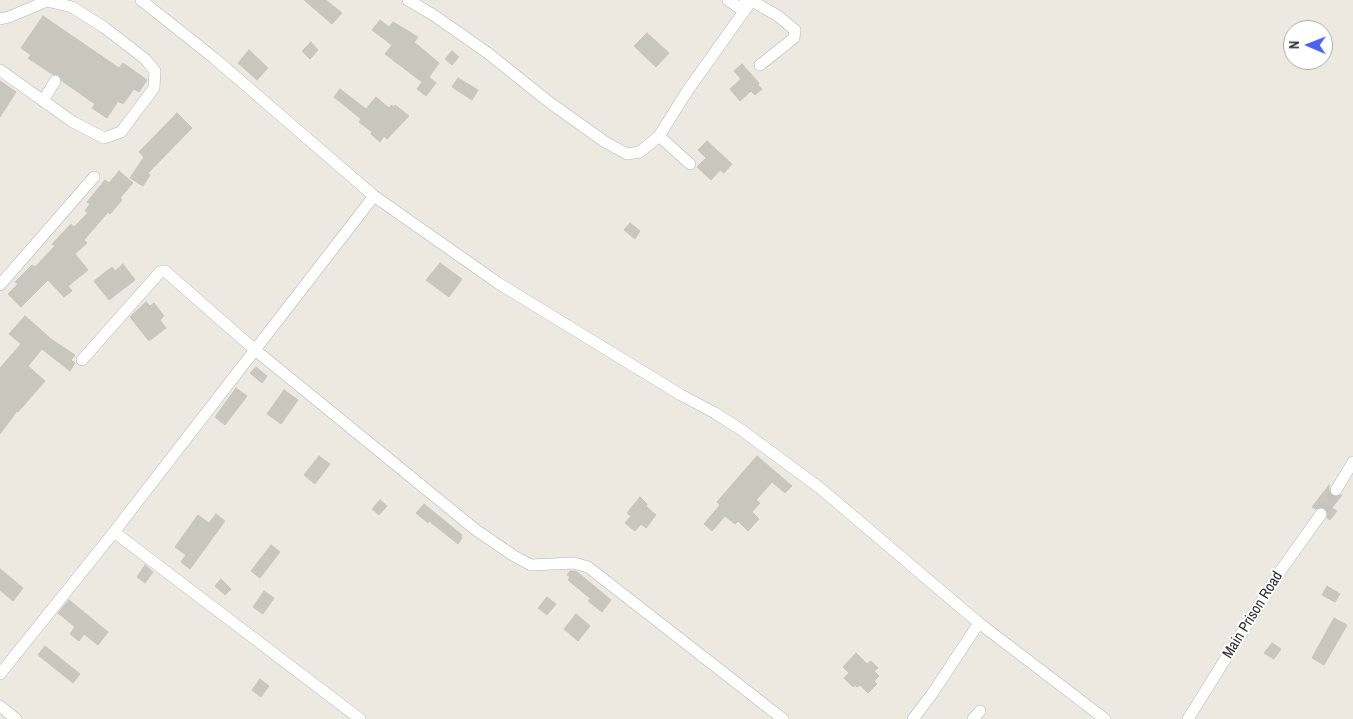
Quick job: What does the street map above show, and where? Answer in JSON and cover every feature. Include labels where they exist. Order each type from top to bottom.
[{"type":"street","points":[[140,0],[214,58],[374,196],[498,283],[681,395],[715,412],[740,429],[820,488],[980,623],[1105,719]]},
{"type":"street","points":[[408,0],[435,16],[489,54],[549,102],[605,142],[627,154],[640,152],[659,136],[688,90],[752,0]]},
{"type":"street","points":[[728,0],[738,7],[752,0]]},
{"type":"street","points":[[752,0],[778,16],[795,30],[794,38],[760,65]]},
{"type":"street","points":[[0,19],[47,1],[72,6],[145,59],[155,71],[154,88],[121,132],[104,138],[73,122],[0,70]]},
{"type":"street","points":[[43,101],[55,81]]},
{"type":"street","points":[[659,136],[690,164]]},
{"type":"street","points":[[0,285],[94,177]]},
{"type":"street","points":[[0,674],[114,532],[254,348],[374,196]]},
{"type":"street","points":[[82,360],[162,271],[165,271],[254,348],[476,530],[514,556],[531,565],[574,563],[588,567],[783,719]]},
{"type":"street","points":[[1336,490],[1349,478],[1353,462]]},
{"type":"street","name":"Main Prison Road","points":[[1188,719],[1281,570],[1321,514]]},
{"type":"street","points":[[114,532],[360,719]]},
{"type":"street","points":[[913,719],[980,623]]},
{"type":"street","points":[[0,706],[16,719]]},
{"type":"building","points":[[304,0],[326,0],[342,13],[332,24]]},
{"type":"building","points":[[43,16],[119,68],[123,63],[147,80],[139,92],[134,89],[123,104],[118,101],[107,118],[92,108],[95,104],[62,81],[59,75],[52,74],[28,58],[31,55],[21,48]]},
{"type":"building","points":[[380,20],[389,27],[393,22],[418,37],[414,42],[439,63],[429,77],[436,83],[426,96],[417,89],[422,82],[385,54],[392,45],[372,30]]},
{"type":"building","points":[[647,33],[669,53],[656,67],[634,46]]},
{"type":"building","points":[[311,42],[318,50],[310,59],[302,51]]},
{"type":"building","points":[[249,50],[268,68],[257,80],[238,63]]},
{"type":"building","points":[[452,51],[459,57],[452,65],[445,59]]},
{"type":"building","points":[[742,64],[762,89],[755,95],[751,91],[740,101],[730,89],[741,79],[734,71]]},
{"type":"building","points":[[458,78],[478,90],[472,100],[452,87]]},
{"type":"building","points":[[0,81],[16,92],[0,117]]},
{"type":"building","points":[[340,89],[366,109],[376,97],[389,108],[391,105],[394,107],[395,105],[409,116],[387,139],[384,136],[380,142],[371,134],[372,132],[359,122],[361,119],[334,97]]},
{"type":"building","points":[[177,113],[192,128],[148,173],[150,175],[143,186],[130,178],[144,157],[139,152]]},
{"type":"building","points":[[707,141],[732,164],[724,173],[720,170],[711,180],[697,167],[706,158],[698,150]]},
{"type":"building","points":[[119,171],[133,183],[120,198],[122,200],[110,214],[108,212],[84,240],[87,243],[75,254],[88,270],[68,286],[72,291],[64,297],[48,280],[21,307],[8,294],[18,284],[15,282],[32,265],[35,267],[55,246],[52,244],[71,224],[74,227],[88,213],[85,211],[90,204],[87,202],[105,180],[109,183]]},
{"type":"building","points":[[630,223],[640,231],[635,239],[624,230]]},
{"type":"building","points":[[440,263],[462,279],[449,297],[426,280]]},
{"type":"building","points":[[123,264],[135,280],[109,300],[94,281],[112,267],[115,271]]},
{"type":"building","points":[[146,302],[150,306],[154,303],[164,316],[160,320],[166,328],[149,341],[130,317]]},
{"type":"building","points":[[25,316],[51,339],[75,355],[71,360],[75,363],[70,371],[42,349],[28,366],[45,381],[17,411],[0,434],[0,368],[21,344],[9,334]]},
{"type":"building","points":[[256,367],[267,376],[262,383],[250,373]]},
{"type":"building","points":[[236,388],[247,396],[225,425],[215,417]]},
{"type":"building","points":[[284,390],[298,400],[281,424],[267,414]]},
{"type":"building","points":[[319,456],[330,464],[315,484],[304,475]]},
{"type":"building","points":[[757,456],[792,486],[785,493],[772,482],[756,500],[760,503],[752,512],[759,519],[748,531],[738,521],[735,524],[725,516],[712,531],[704,524],[720,505],[717,502]]},
{"type":"building","points":[[1329,485],[1329,493],[1332,496],[1342,495],[1332,508],[1337,511],[1330,520],[1327,518],[1326,508],[1315,509],[1312,507]]},
{"type":"building","points":[[640,497],[656,515],[646,528],[641,524],[635,531],[625,523],[631,516],[627,513]]},
{"type":"building","points":[[380,500],[387,506],[379,515],[372,509]]},
{"type":"building","points":[[424,504],[462,535],[458,544],[416,513]]},
{"type":"building","points":[[216,514],[225,521],[190,569],[181,562],[186,555],[175,547],[198,515],[209,523]]},
{"type":"building","points":[[271,545],[280,552],[260,578],[251,571]]},
{"type":"building","points":[[145,565],[153,572],[145,583],[137,577]]},
{"type":"building","points":[[0,569],[23,588],[13,601],[0,590]]},
{"type":"building","points":[[570,571],[576,571],[611,600],[602,612],[588,601],[591,599],[568,580],[570,577],[567,575]]},
{"type":"building","points":[[221,579],[231,589],[225,595],[215,586]]},
{"type":"building","points":[[1327,586],[1340,594],[1335,602],[1322,595]]},
{"type":"building","points":[[264,591],[274,598],[263,614],[253,607]]},
{"type":"building","points":[[547,597],[556,604],[547,615],[538,608]]},
{"type":"building","points":[[69,600],[108,632],[98,645],[84,634],[79,641],[70,634],[75,627],[58,613]]},
{"type":"building","points":[[576,614],[590,626],[578,641],[564,629]]},
{"type":"building","points":[[1334,618],[1347,625],[1324,665],[1312,658]]},
{"type":"building","points":[[1272,643],[1281,649],[1274,659],[1264,653]]},
{"type":"building","points":[[45,646],[80,674],[73,683],[38,655]]},
{"type":"building","points":[[856,653],[867,664],[871,661],[878,668],[874,671],[879,676],[874,681],[877,684],[868,693],[860,685],[853,687],[844,678],[849,673],[843,667]]},
{"type":"building","points":[[260,679],[269,686],[261,697],[252,690]]},
{"type":"tunnel","points":[[1321,514],[1336,490]]}]
